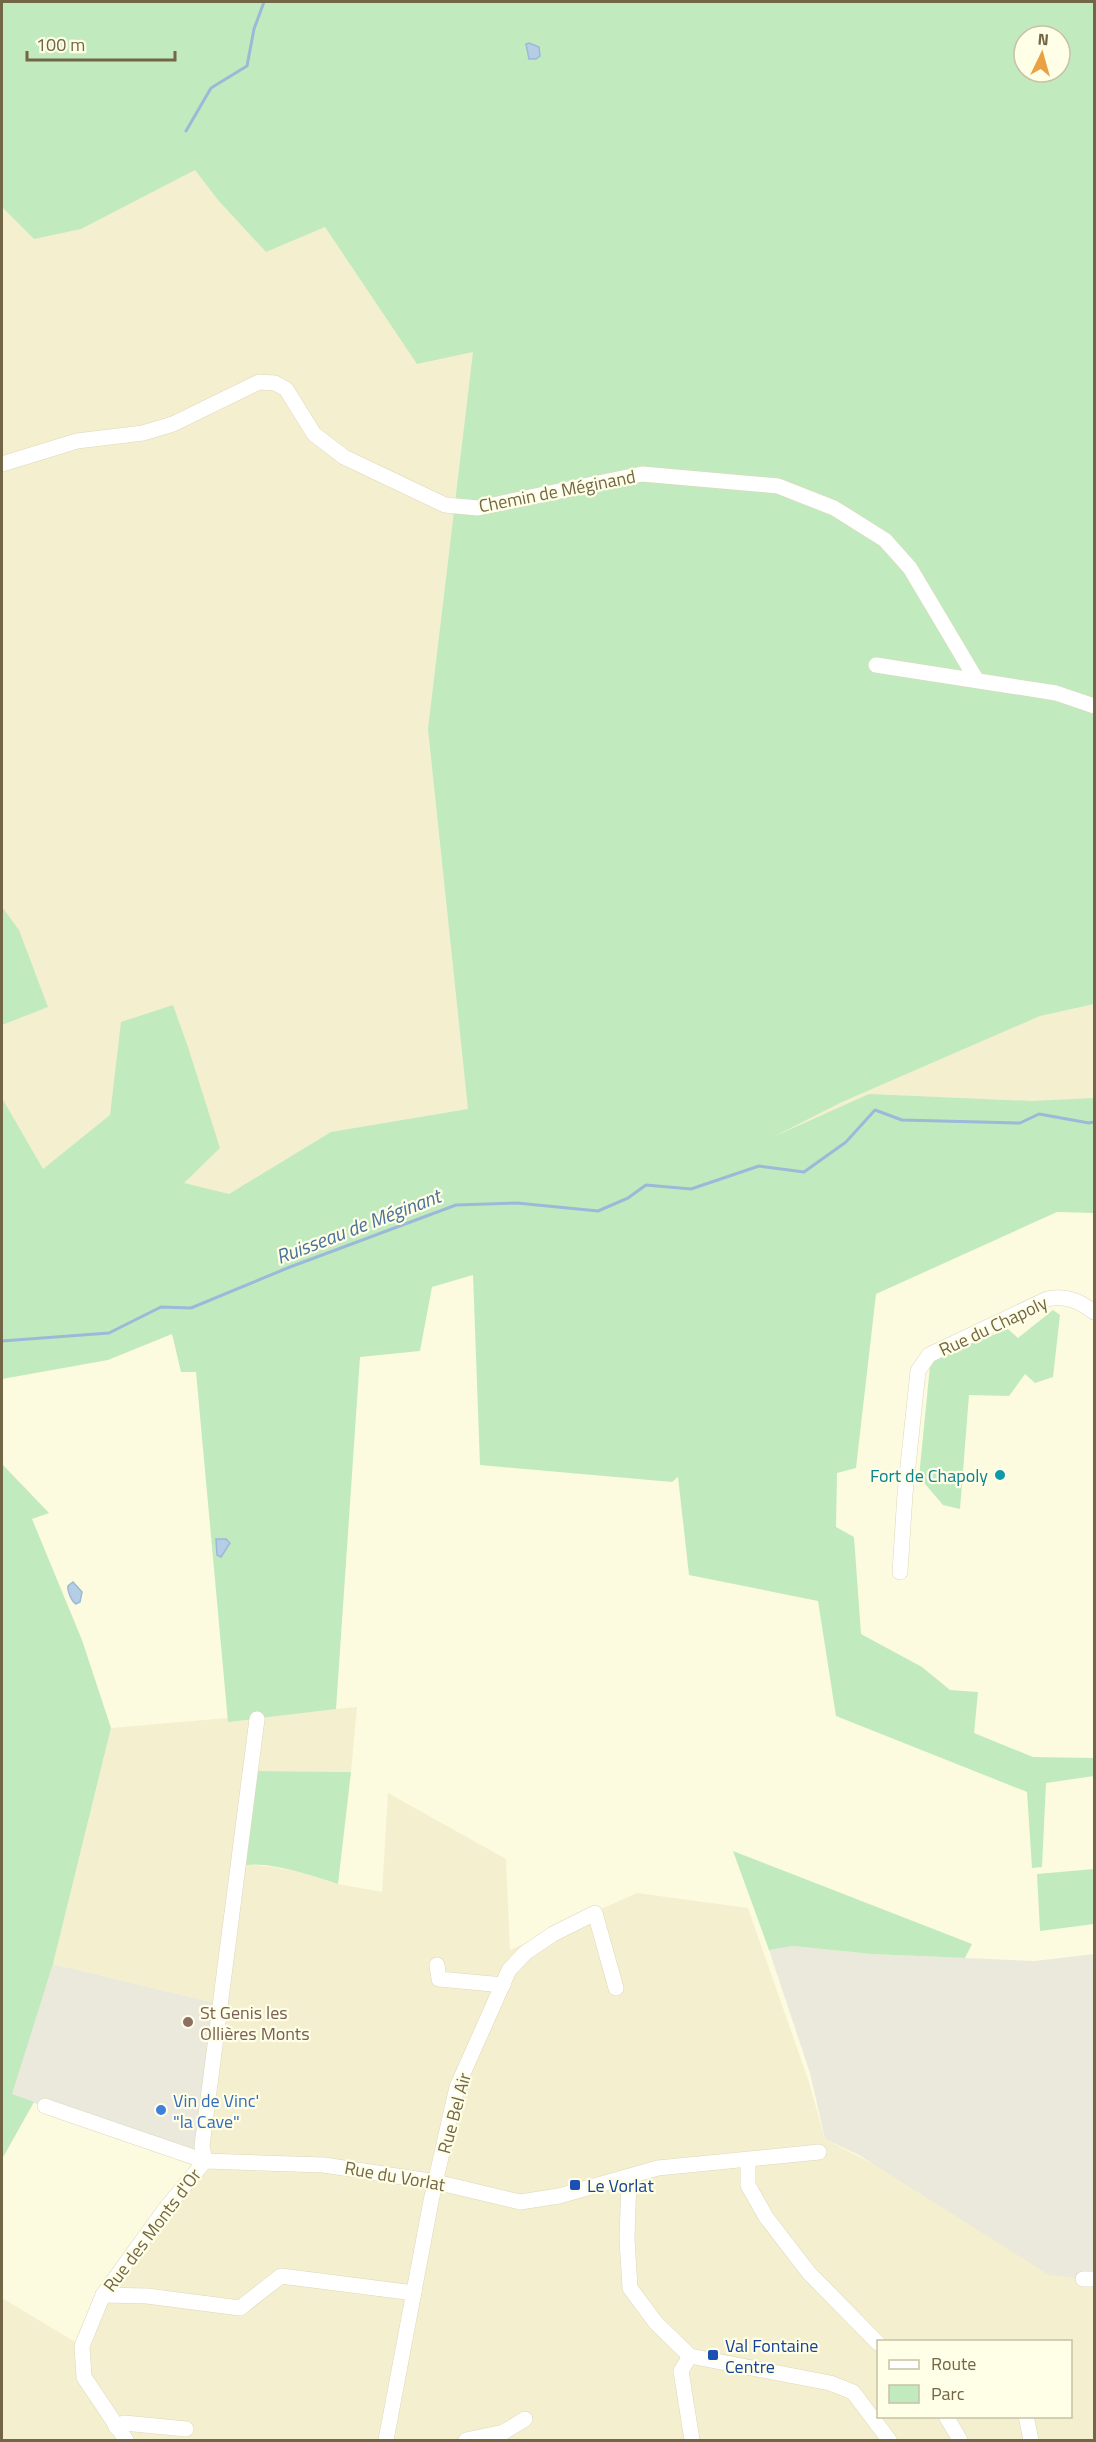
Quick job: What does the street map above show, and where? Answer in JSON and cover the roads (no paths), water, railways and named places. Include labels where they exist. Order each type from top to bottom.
[{"type":"street","name":"Chemin de Méginand","points":[[2,464],[76,441],[143,433],[173,424],[259,382],[275,382],[286,389],[314,434],[344,457],[446,505],[478,508],[642,474],[778,486],[834,508],[885,540],[910,568],[976,679]]},
{"type":"street","points":[[876,665],[1056,693],[1095,706]]},
{"type":"street","name":"Rue du Chapoly","points":[[900,1572],[905,1494],[918,1371],[929,1355],[1047,1299],[1060,1296],[1079,1301],[1095,1312]]},
{"type":"street","name":"Rue des Monts d'Or","points":[[126,2440],[84,2377],[82,2346],[103,2295],[166,2208],[205,2161],[202,2146],[257,1719]]},
{"type":"street","name":"Rue Bel Air","points":[[386,2440],[436,2182],[457,2087],[509,1970],[525,1953],[553,1934],[595,1914],[616,1988]]},
{"type":"street","points":[[437,1965],[439,1978],[503,1985]]},
{"type":"street","name":"Rue du Vorlat","points":[[45,2106],[205,2161],[324,2165],[436,2182],[520,2202],[559,2196],[658,2168],[819,2152]]},
{"type":"street","points":[[748,2160],[748,2185],[766,2217],[809,2272],[877,2341]]},
{"type":"street","points":[[629,2176],[627,2240],[630,2288],[656,2323],[690,2356],[830,2383],[853,2392],[888,2440]]},
{"type":"street","points":[[103,2295],[147,2296],[240,2308],[281,2276],[414,2293]]},
{"type":"street","points":[[690,2356],[681,2372],[692,2440]]},
{"type":"street","points":[[947,2418],[960,2440]]},
{"type":"street","points":[[1026,2418],[1031,2440]]},
{"type":"street","points":[[466,2440],[504,2433],[525,2420]]},
{"type":"street","points":[[116,2427],[124,2423],[186,2429]]},
{"type":"water","points":[[526,44],[539,47],[540,56],[536,59],[529,59]]},
{"type":"water","points":[[216,1539],[226,1539],[230,1543],[221,1557],[217,1555]]},
{"type":"water","points":[[73,1582],[82,1592],[80,1602],[76,1604],[71,1599],[68,1588]]},
{"type":"waterway","points":[[186,131],[211,88],[247,66],[254,29],[264,2]]},
{"type":"waterway","name":"Ruisseau de Méginant","points":[[2,1341],[109,1333],[161,1307],[191,1308],[290,1267],[456,1205],[517,1203],[598,1211],[628,1198],[646,1185],[691,1189],[759,1166],[804,1172],[846,1142],[875,1110],[902,1120],[1020,1123],[1039,1114],[1094,1122]]},
{"type":"place","name":"Fort de Chapoly","points":[[1000,1475]]},
{"type":"place","name":"St Genis les Ollières Monts","points":[[188,2022]]},
{"type":"place","name":"Vin de Vinc' \"la Cave\"","points":[[161,2110]]},
{"type":"place","name":"Le Vorlat","points":[[575,2185]]},
{"type":"place","name":"Val Fontaine Centre","points":[[713,2355]]}]
